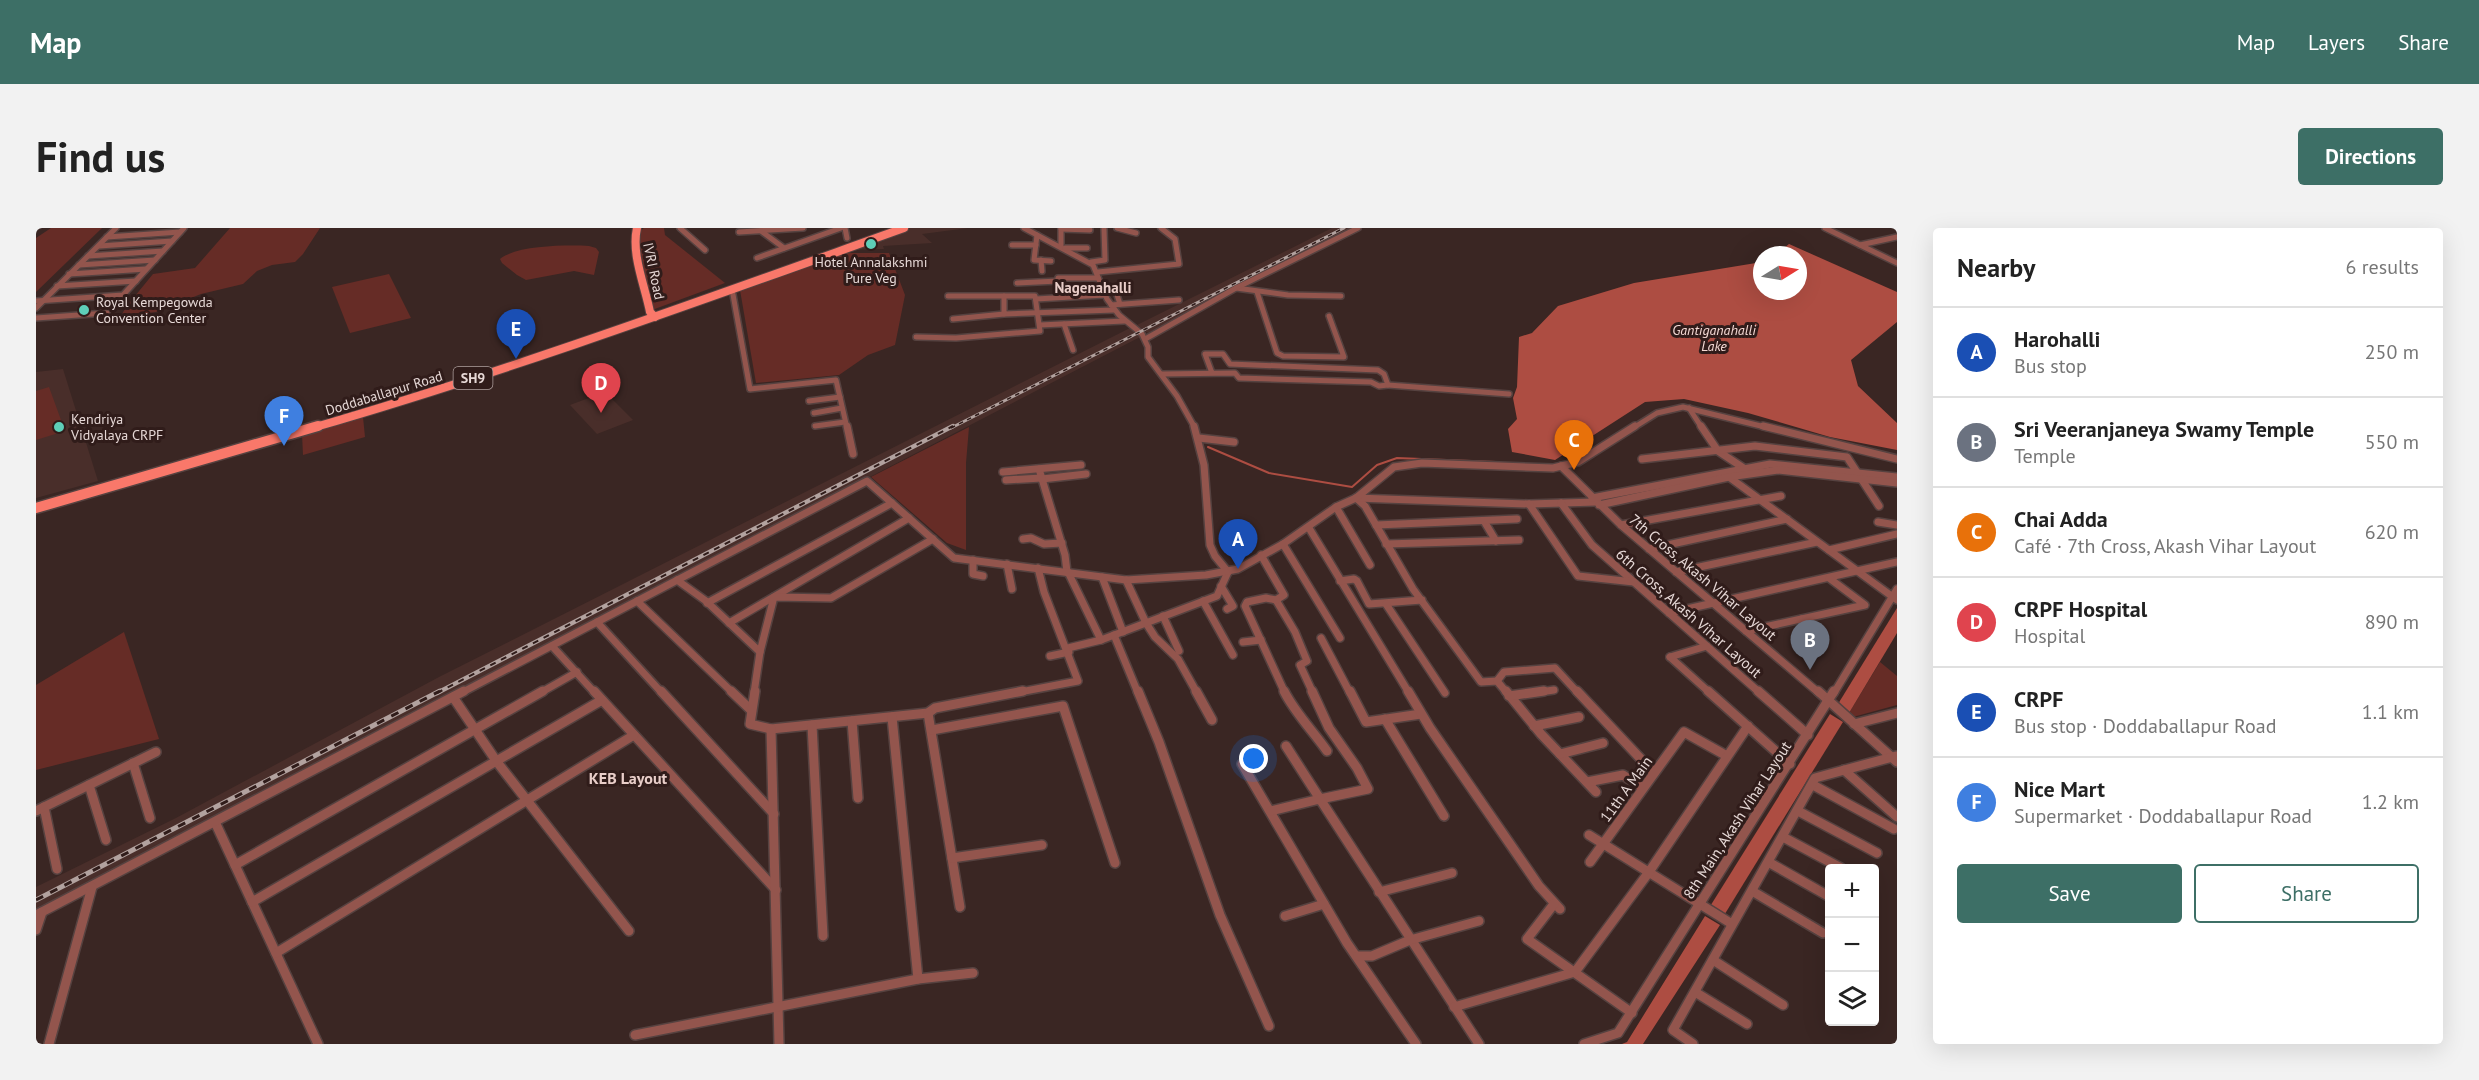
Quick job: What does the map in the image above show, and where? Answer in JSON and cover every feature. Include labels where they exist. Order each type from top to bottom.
[{"type":"main road","name":"IVRI Road","points":[[637,228],[634,233],[653,315]]},
{"type":"main road","name":"Doddaballapur Road","points":[[36,508],[370,412],[653,315],[893,228]]},
{"type":"main road","name":"Doddaballapur Road","points":[[36,502],[366,408],[732,289],[904,228]]},
{"type":"street","points":[[36,308],[38,301],[111,228]]},
{"type":"street","points":[[38,301],[57,286],[117,228]]},
{"type":"street","points":[[680,228],[705,250]]},
{"type":"street","points":[[739,232],[803,228]]},
{"type":"street","points":[[816,228],[817,237]]},
{"type":"street","points":[[757,258],[843,228],[848,238]]},
{"type":"street","points":[[1024,228],[1091,262],[1112,307],[1124,321],[1147,338],[1148,357],[1190,417],[1199,438],[1204,468],[1210,546],[1218,561],[1228,572]]},
{"type":"street","points":[[1117,228],[1136,233]]},
{"type":"street","points":[[1017,283],[1058,281],[1058,278],[1179,264],[1175,239],[1161,228]]},
{"type":"street","points":[[1147,338],[1236,288],[1358,228]]},
{"type":"street","points":[[1825,228],[1897,263]]},
{"type":"street","points":[[1062,247],[1061,229],[1090,230]]},
{"type":"street","points":[[38,301],[123,295],[182,230]]},
{"type":"street","points":[[107,237],[182,230]]},
{"type":"street","points":[[1091,262],[1105,260],[1104,230]]},
{"type":"street","points":[[761,231],[784,248]]},
{"type":"street","points":[[1037,234],[1034,260],[1051,261]]},
{"type":"street","points":[[1860,245],[1897,237]]},
{"type":"street","points":[[99,246],[172,241]]},
{"type":"street","points":[[1012,245],[1036,245]]},
{"type":"street","points":[[1062,247],[1087,248]]},
{"type":"street","points":[[88,256],[163,251]]},
{"type":"street","points":[[79,265],[155,260]]},
{"type":"street","points":[[1041,260],[1042,271]]},
{"type":"street","points":[[69,274],[146,269]]},
{"type":"street","points":[[1073,278],[1077,289]]},
{"type":"street","points":[[57,286],[136,281]]},
{"type":"street","points":[[1064,297],[1062,291],[1101,286]]},
{"type":"street","points":[[1114,286],[1120,304]]},
{"type":"street","points":[[1236,288],[1320,297],[1341,296]]},
{"type":"street","points":[[732,289],[750,389],[836,380],[853,454]]},
{"type":"street","points":[[1257,292],[1277,353],[1283,356],[1344,357],[1329,316]]},
{"type":"street","points":[[948,296],[1035,296],[1036,299],[1105,295]]},
{"type":"street","points":[[1004,296],[1004,314]]},
{"type":"street","points":[[916,337],[956,338],[1036,333],[1040,331],[1040,325],[1036,314],[1036,299]]},
{"type":"street","points":[[953,319],[1112,307],[1120,304],[1148,303],[1160,299],[1179,300]]},
{"type":"street","points":[[36,318],[107,313]]},
{"type":"street","points":[[1040,325],[1124,321]]},
{"type":"street","points":[[1064,324],[1073,350]]},
{"type":"street","points":[[1212,373],[1205,354],[1223,354],[1230,364],[1378,370],[1384,374],[1388,385]]},
{"type":"street","points":[[1161,373],[1205,370]]},
{"type":"street","points":[[1177,372],[1235,373],[1239,378],[1371,382],[1379,386],[1509,394]]},
{"type":"street","points":[[809,401],[840,398]]},
{"type":"street","points":[[36,930],[39,913],[867,481],[954,558],[1126,580],[1228,572],[1238,569],[1309,528],[1336,507],[1356,498],[1394,467],[1422,463],[1553,468],[1578,462],[1658,413],[1683,407],[1897,459]]},
{"type":"street","points":[[813,413],[842,408]]},
{"type":"street","points":[[1689,408],[1718,451],[1751,473]]},
{"type":"street","points":[[815,426],[845,422]]},
{"type":"street","points":[[1199,438],[1234,442]]},
{"type":"street","points":[[1642,459],[1755,446],[1847,457],[1879,506]]},
{"type":"street","points":[[1595,501],[1770,464],[1897,483]]},
{"type":"street","points":[[1003,472],[1081,465]]},
{"type":"street","name":"7th Cross, Akash Vihar Layout","points":[[1561,466],[1595,501],[1648,549],[1895,758]]},
{"type":"street","points":[[1040,469],[1062,543],[1068,572],[1101,640]]},
{"type":"street","points":[[1356,498],[1529,504],[1562,503],[1595,501],[1778,470],[1897,477]]},
{"type":"street","points":[[1006,480],[1086,474]]},
{"type":"street","points":[[1729,477],[1858,572],[1895,596]]},
{"type":"street","points":[[1621,525],[1781,496]]},
{"type":"street","points":[[1356,498],[1365,506],[1422,600],[1481,682],[1497,681],[1504,672],[1555,668],[1654,773]]},
{"type":"street","points":[[708,603],[892,503]]},
{"type":"street","name":"6th Cross, Akash Vihar Layout","points":[[1562,503],[1592,545],[1808,735]]},
{"type":"street","points":[[1529,504],[1578,576],[1634,582]]},
{"type":"street","points":[[1336,507],[1370,565]]},
{"type":"street","points":[[729,623],[909,518]]},
{"type":"street","points":[[1376,525],[1518,519]]},
{"type":"street","points":[[1648,549],[1787,519]]},
{"type":"street","points":[[1484,521],[1496,541]]},
{"type":"street","points":[[1878,522],[1897,525]]},
{"type":"street","points":[[1309,528],[1421,714],[1539,886],[1557,907],[1527,939],[1632,1013]]},
{"type":"street","points":[[1829,550],[1897,534]]},
{"type":"street","points":[[1023,539],[1031,538],[1044,544],[1062,543]]},
{"type":"street","points":[[774,597],[831,597],[933,539]]},
{"type":"street","points":[[1386,544],[1519,540]]},
{"type":"street","points":[[1676,572],[1817,542]]},
{"type":"street","points":[[1283,544],[1340,638]]},
{"type":"street","points":[[1261,555],[1284,595],[1276,600],[1266,598],[1245,603],[1267,657],[1296,711],[1303,717],[1327,752]]},
{"type":"street","points":[[973,560],[973,574],[983,576]]},
{"type":"street","points":[[1669,613],[1897,562]]},
{"type":"street","points":[[1006,564],[1012,590]]},
{"type":"street","points":[[774,597],[760,652],[750,724],[771,729],[892,717],[928,713],[935,708],[1078,681],[1044,592],[1038,568]]},
{"type":"street","points":[[1050,656],[1101,640],[1217,596],[1228,572]]},
{"type":"street","points":[[1102,577],[1119,633],[1220,915],[1269,1026]]},
{"type":"street","points":[[1746,631],[1865,605],[1829,578]]},
{"type":"street","points":[[677,580],[708,603],[760,652]]},
{"type":"street","points":[[1126,580],[1146,623],[1155,637],[1178,659],[1212,720]]},
{"type":"street","points":[[1340,581],[1357,580],[1369,604],[1422,600]]},
{"type":"street","points":[[1221,586],[1233,606],[1227,609]]},
{"type":"street","name":"8th Main, Akash Vihar Layout","points":[[1584,1044],[1618,1033],[1632,1013],[1699,904],[1831,703],[1895,596]]},
{"type":"street","points":[[1271,811],[1368,789],[1358,768],[1329,728],[1300,665],[1307,661],[1295,632],[1276,600]]},
{"type":"street","points":[[637,601],[751,710]]},
{"type":"street","points":[[1203,601],[1233,655]]},
{"type":"street","points":[[1386,604],[1445,693]]},
{"type":"street","points":[[1163,616],[1179,651]]},
{"type":"street","points":[[1802,619],[1813,628]]},
{"type":"street","points":[[597,622],[774,814]]},
{"type":"street","points":[[1321,638],[1366,722],[1421,714]]},
{"type":"street","points":[[1243,642],[1261,640]]},
{"type":"street","points":[[552,646],[776,890]]},
{"type":"street","points":[[1707,646],[1670,657],[1790,764]]},
{"type":"street","points":[[235,866],[577,672]]},
{"type":"street","points":[[1497,681],[1534,726],[1596,792]]},
{"type":"street","points":[[1509,696],[1554,690]]},
{"type":"street","points":[[453,697],[497,762],[529,800],[629,931]]},
{"type":"street","points":[[252,902],[602,700]]},
{"type":"street","points":[[932,730],[1063,706],[1115,863]]},
{"type":"street","points":[[928,713],[960,907]]},
{"type":"street","points":[[1854,724],[1897,713]]},
{"type":"street","points":[[892,717],[918,979]]},
{"type":"street","points":[[1534,726],[1579,717]]},
{"type":"street","points":[[1385,719],[1444,816]]},
{"type":"street","points":[[852,721],[858,798]]},
{"type":"street","points":[[812,725],[823,936]]},
{"type":"street","points":[[1454,1007],[1575,972],[1649,872],[1748,726]]},
{"type":"street","points":[[771,729],[779,1044]]},
{"type":"street","name":"11th A Main","points":[[1590,862],[1684,732],[1727,756]]},
{"type":"street","points":[[276,954],[634,735]]},
{"type":"street","points":[[1560,754],[1603,743]]},
{"type":"street","points":[[1286,746],[1479,1044]]},
{"type":"street","points":[[57,869],[40,809],[156,752]]},
{"type":"street","points":[[1693,1044],[1673,1030],[1732,924],[1770,863],[1815,778],[1895,758]]},
{"type":"street","points":[[134,763],[150,818]]},
{"type":"street","points":[[1242,764],[1347,943],[1416,1044]]},
{"type":"street","points":[[1844,771],[1897,817]]},
{"type":"street","points":[[1587,782],[1623,775],[1643,788]]},
{"type":"street","points":[[88,785],[106,840]]},
{"type":"street","points":[[1813,785],[1894,829]]},
{"type":"street","points":[[1798,811],[1877,853]]},
{"type":"street","points":[[215,822],[318,1044]]},
{"type":"street","points":[[1588,835],[1732,924]]},
{"type":"street","points":[[1783,837],[1834,864]]},
{"type":"street","points":[[952,858],[1042,846]]},
{"type":"street","points":[[1770,863],[1825,894]]},
{"type":"street","points":[[1379,892],[1452,873]]},
{"type":"street","points":[[49,1044],[92,886]]},
{"type":"street","points":[[1752,891],[1823,933]]},
{"type":"street","points":[[1285,916],[1324,903]]},
{"type":"street","points":[[1358,956],[1372,956],[1410,940],[1479,921]]},
{"type":"street","points":[[1713,960],[1783,1005]]},
{"type":"street","points":[[635,1035],[918,979],[973,973]]},
{"type":"street","points":[[1695,992],[1747,1024]]},
{"type":"shaded area","points":[[51,228],[102,228],[36,292],[36,238]]},
{"type":"shaded area","points":[[230,228],[320,228],[295,262],[272,265],[257,271],[243,284],[201,294],[156,312],[121,316],[153,274],[195,268]]},
{"type":"shaded area","points":[[644,228],[664,228],[665,235],[725,283],[652,310],[637,233]]},
{"type":"shaded area","points":[[909,228],[968,228],[922,234],[932,243],[883,246],[884,249],[845,250]]},
{"type":"shaded area","points":[[1332,228],[1353,228],[1148,333],[1137,325]]},
{"type":"shaded area","points":[[589,246],[596,248],[599,252],[594,275],[574,271],[526,280],[502,263],[500,259],[508,254],[530,248]]},
{"type":"shaded area","points":[[839,253],[889,253],[905,295],[895,345],[868,355],[839,375],[756,383],[740,290]]},
{"type":"shaded area","points":[[389,274],[411,318],[350,333],[332,287]]},
{"type":"shaded area","points":[[1130,328],[1142,336],[36,909],[36,887],[176,818],[439,677]]},
{"type":"shaded area","name":"Kendriya Vidyalaya CRPF","points":[[63,369],[98,481],[36,498],[36,372]]},
{"type":"shaded area","points":[[49,387],[65,431],[36,440],[36,391]]},
{"type":"shaded area","points":[[605,392],[633,420],[597,434],[570,405]]},
{"type":"shaded area","points":[[363,417],[365,437],[303,455],[302,434]]},
{"type":"shaded area","points":[[969,427],[966,463],[966,550],[947,543],[871,477]]},
{"type":"shaded area","points":[[124,632],[159,739],[36,770],[36,685]]},
{"type":"shaded area","points":[[1880,662],[1897,676],[1897,705],[1853,717],[1849,713]]},
{"type":"water","name":"Gantiganahalli Lake","points":[[1807,252],[1897,292],[1897,322],[1851,360],[1858,386],[1897,423],[1897,450],[1830,437],[1748,413],[1684,399],[1645,402],[1555,460],[1512,452],[1508,429],[1517,419],[1513,398],[1517,387],[1519,337],[1532,333],[1558,306],[1634,283],[1753,263],[1753,300],[1807,300]]},
{"type":"water","points":[[1897,608],[1897,633],[1849,713],[1838,704]]},
{"type":"water","points":[[1830,714],[1843,722],[1723,917],[1709,908]]},
{"type":"water","points":[[1705,916],[1720,925],[1643,1044],[1622,1044],[1627,1042]]},
{"type":"waterway","points":[[1208,447],[1269,473],[1352,487],[1377,465],[1397,458],[1496,462]]},
{"type":"railway","points":[[951,428],[1344,228]]},
{"type":"railway","points":[[437,693],[953,426]]},
{"type":"railway","points":[[36,900],[440,691]]},
{"type":"place","name":"Hotel Annalakshmi Pure Veg","points":[[871,244]]},
{"type":"place","name":"Royal Kempegowda Convention Center","points":[[84,310]]},
{"type":"place","name":"CRPF","points":[[516,359]]},
{"type":"place","name":"CRPF Hospital","points":[[601,413]]},
{"type":"place","name":"Kendriya Vidyalaya CRPF","points":[[59,427]]},
{"type":"place","name":"Nice Mart","points":[[284,446]]},
{"type":"place","name":"Chai Adda","points":[[1574,470]]},
{"type":"place","name":"Harohalli","points":[[1238,569]]},
{"type":"place","name":"Sri Veeranjaneya Swamy Temple","points":[[1810,670]]},
{"type":"district","name":"Nagenahalli","points":[[1093,287]]},
{"type":"district","name":"KEB Layout","points":[[628,778]]}]
